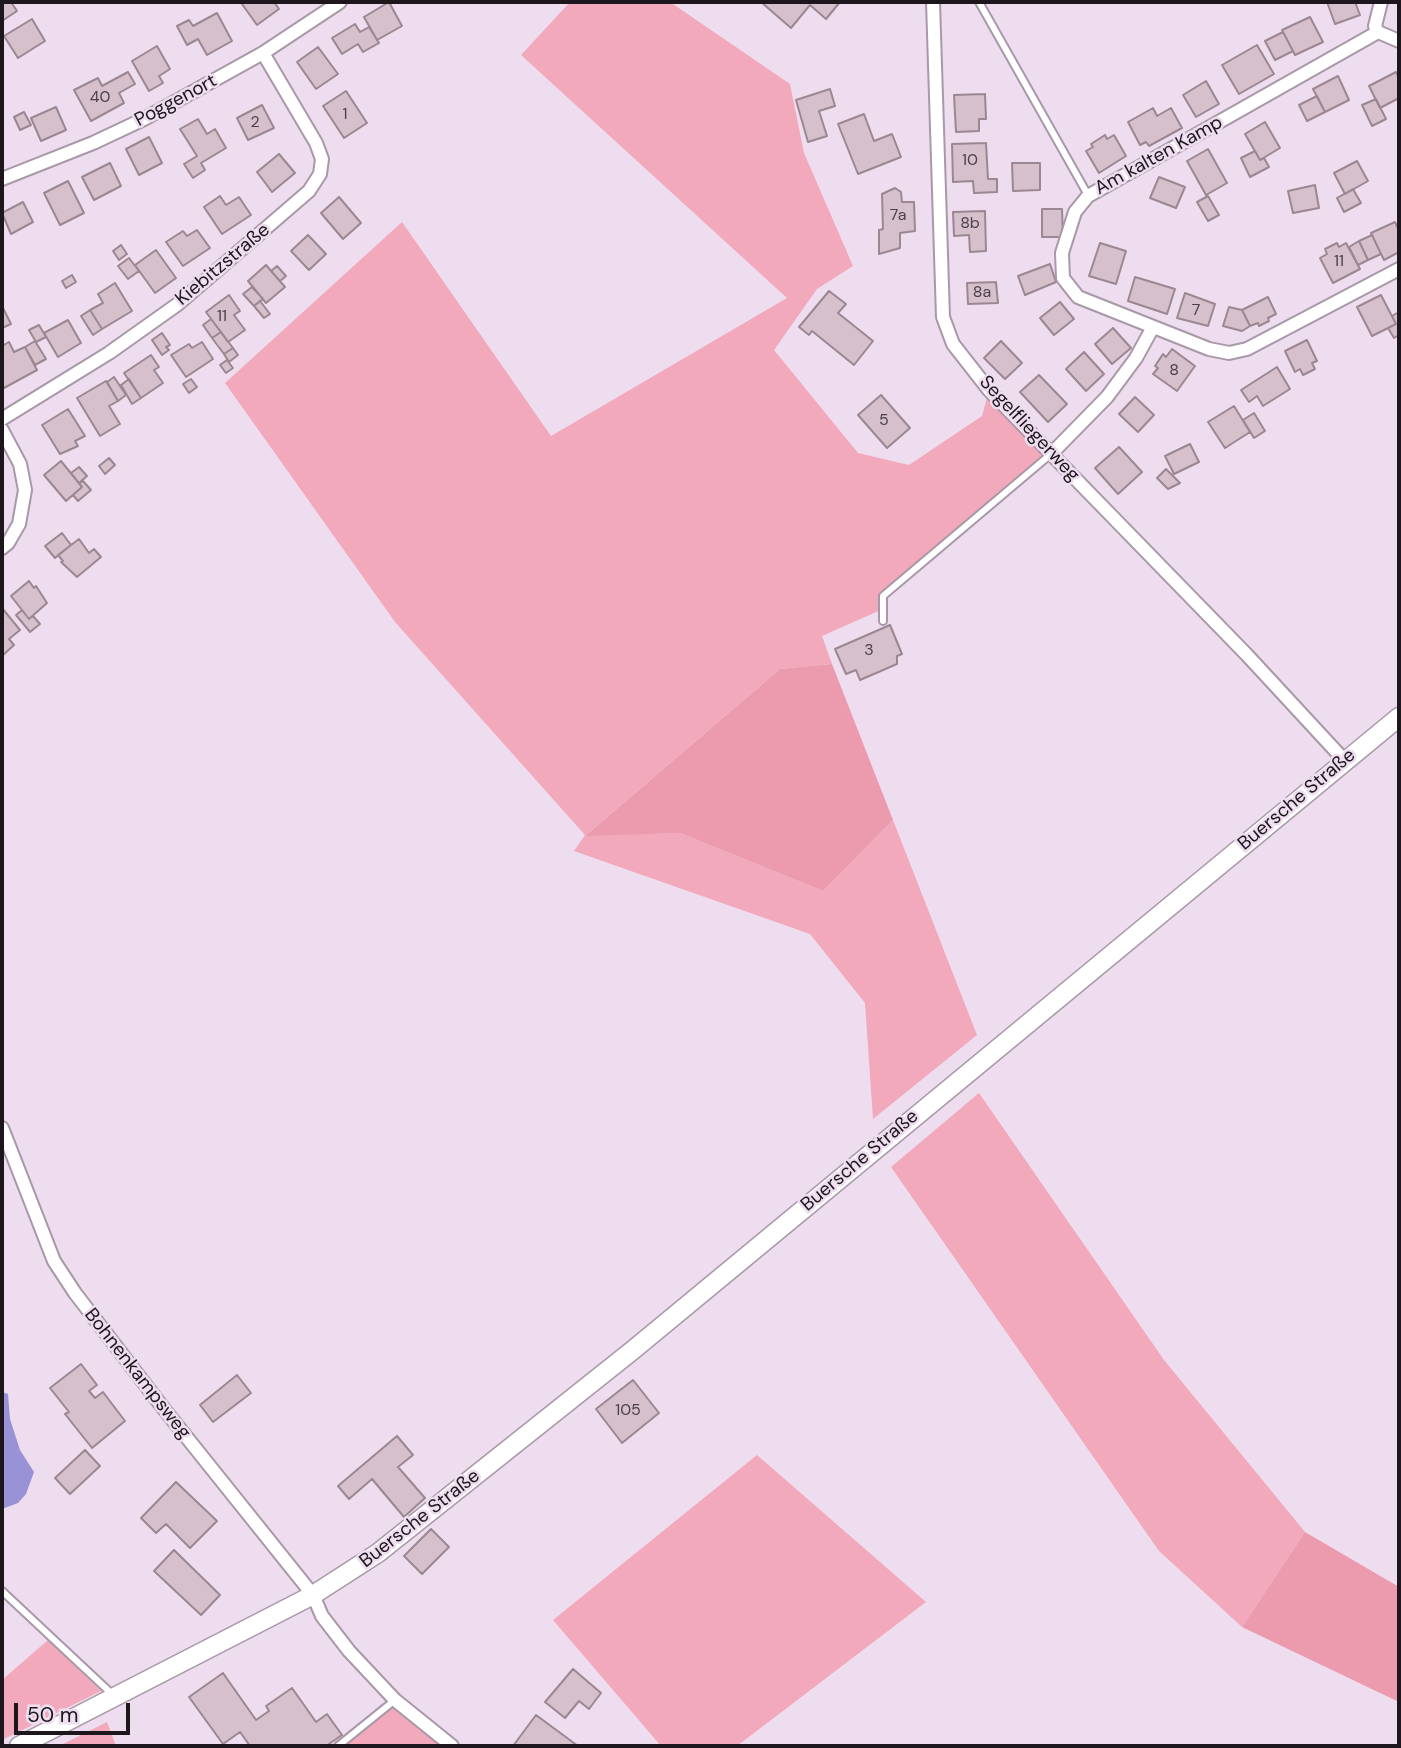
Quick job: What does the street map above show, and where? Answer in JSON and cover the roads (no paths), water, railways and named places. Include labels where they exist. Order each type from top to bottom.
[{"type":"main road","name":"Buersche Straße","points":[[19,1746],[313,1595],[378,1553],[633,1350],[1399,717]]},
{"type":"street","name":"Poggenort","points":[[2,179],[93,143],[144,119],[263,53],[340,2]]},
{"type":"street","name":"Segelfliegerweg","points":[[933,2],[943,317],[953,344],[982,381],[1247,655],[1345,761]]},
{"type":"street","points":[[1381,2],[1375,26],[1378,32],[1399,41]]},
{"type":"street","name":"Am kalten Kamp","points":[[1378,32],[1088,195],[1074,212],[1062,253],[1063,278],[1078,297],[1209,349],[1229,354],[1247,349],[1399,270]]},
{"type":"street","name":"Kiebitzstraße","points":[[2,419],[110,353],[178,304],[309,191],[320,174],[322,159],[263,53]]},
{"type":"street","points":[[1051,454],[1107,397],[1136,358],[1153,327]]},
{"type":"street","points":[[2,430],[20,464],[25,490],[19,524],[2,548]]},
{"type":"street","name":"Bohnenkampsweg","points":[[2,1128],[54,1261],[75,1293],[313,1595]]},
{"type":"street","points":[[313,1595],[322,1616],[342,1642],[395,1700],[452,1746]]},
{"type":"lane","points":[[979,2],[1088,195]]},
{"type":"lane","points":[[883,621],[883,596],[1051,454]]},
{"type":"lane","points":[[2,1591],[116,1697]]},
{"type":"lane","points":[[338,1746],[395,1700]]}]
